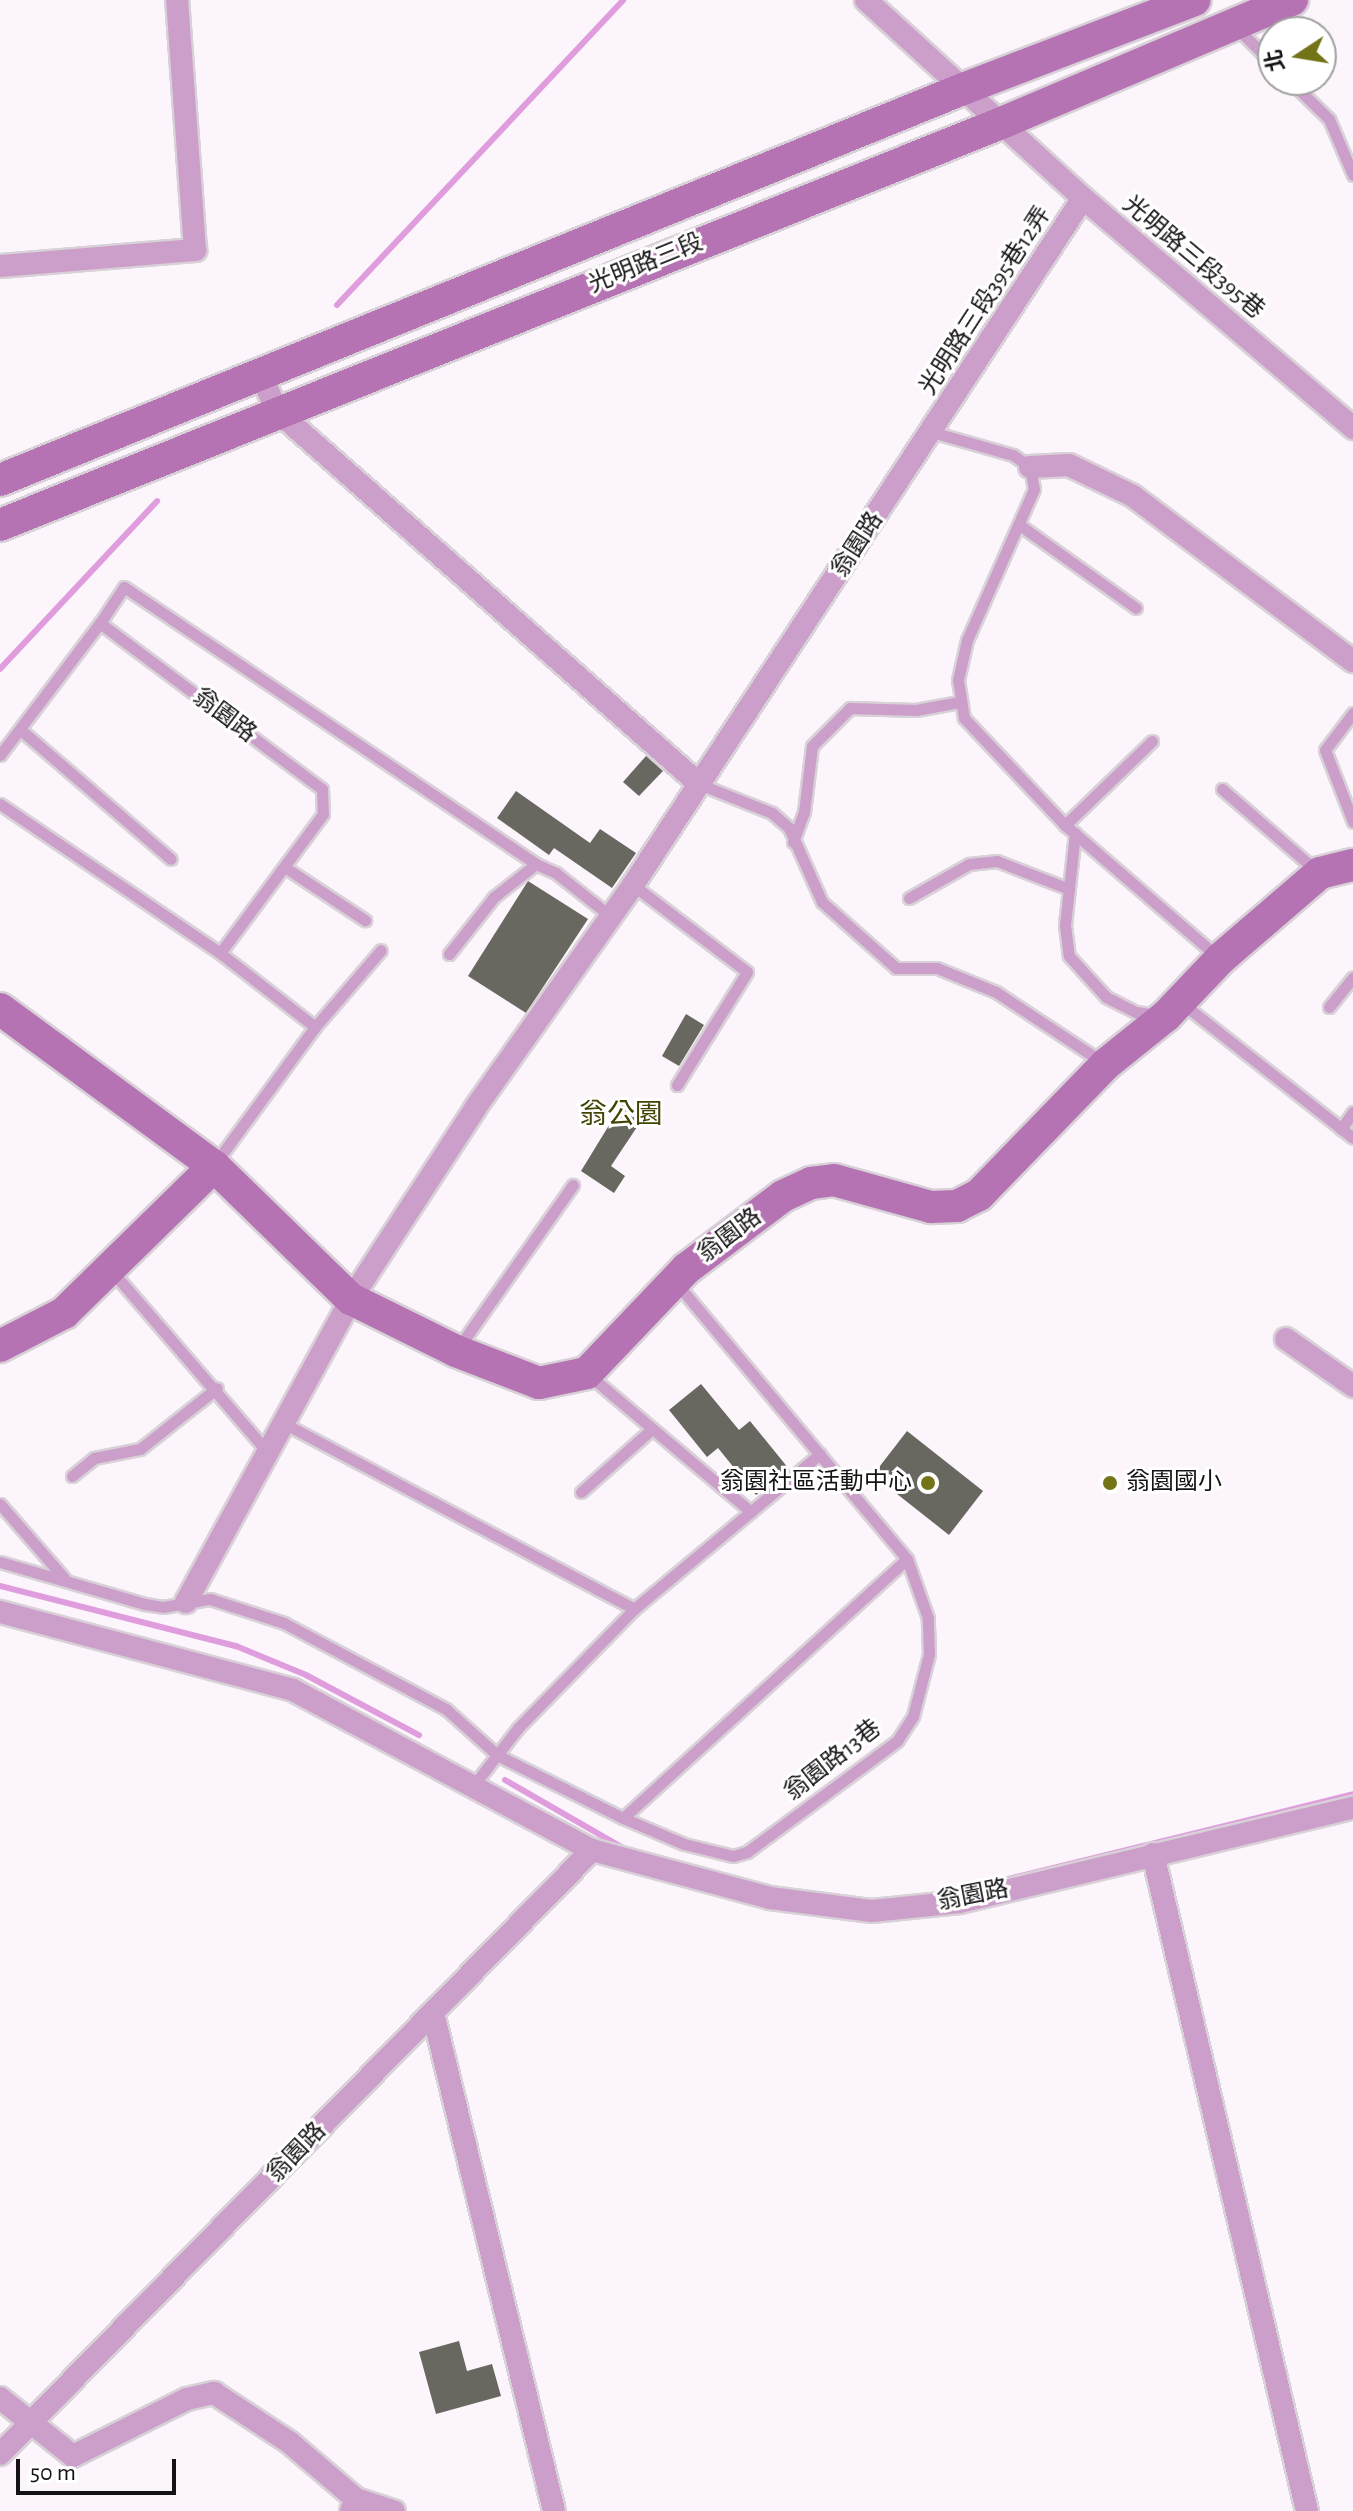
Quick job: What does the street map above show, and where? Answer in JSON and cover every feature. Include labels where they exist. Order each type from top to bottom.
[{"type":"street","points":[[0,266],[195,250],[177,0]]},
{"type":"street","points":[[866,0],[963,89],[1004,122]]},
{"type":"street","name":"光明路三段","points":[[0,480],[963,89],[1195,0]]},
{"type":"street","name":"光明路三段","points":[[0,525],[277,411],[1004,122],[1292,0]]},
{"type":"street","name":"光明路三段395巷","points":[[1004,122],[1083,198],[1353,428]]},
{"type":"street","name":"光明路三段395巷12弄","points":[[932,432],[1083,198]]},
{"type":"street","points":[[261,375],[277,411],[699,784]]},
{"type":"street","name":"翁園路","points":[[186,1602],[266,1450],[287,1425],[351,1299],[609,915],[633,885],[932,432]]},
{"type":"street","points":[[1030,467],[1069,465],[1133,496],[1353,661]]},
{"type":"street","name":"翁園路","points":[[587,1373],[675,1282],[783,1196],[811,1183],[834,1180],[931,1207],[968,1201],[1005,1173],[1106,1064],[1173,1009],[1220,959],[1320,873],[1353,865]]},
{"type":"street","points":[[0,1009],[214,1166],[351,1299],[456,1351],[539,1383],[587,1373]]},
{"type":"street","points":[[3,1340],[64,1313],[214,1166]]},
{"type":"street","points":[[1286,1339],[1353,1386]]},
{"type":"street","name":"翁園路","points":[[0,1612],[293,1690],[592,1850],[770,1898],[872,1911],[960,1902],[1353,1808]]},
{"type":"street","name":"翁園路","points":[[0,2454],[592,1850]]},
{"type":"street","points":[[1153,1854],[1307,2511]]},
{"type":"street","points":[[433,2013],[554,2511]]},
{"type":"street","points":[[0,2398],[27,2425],[73,2456],[187,2399],[214,2393],[289,2442],[353,2505],[394,2511]]},
{"type":"lane","points":[[1233,24],[1257,48]]},
{"type":"lane","points":[[1305,96],[1329,119],[1353,175]]},
{"type":"lane","points":[[932,432],[1013,455],[1030,467],[1034,489],[1021,526],[967,640],[959,702],[976,736],[1065,825],[1220,959]]},
{"type":"lane","points":[[1021,526],[1136,608]]},
{"type":"lane","points":[[0,755],[22,731],[124,587],[536,864],[556,873],[609,915]]},
{"type":"lane","name":"翁園路","points":[[100,623],[322,789],[323,814],[286,868],[220,953]]},
{"type":"lane","points":[[793,842],[804,812],[812,746],[850,708],[916,710],[959,702]]},
{"type":"lane","points":[[1353,713],[1325,750],[1353,822]]},
{"type":"lane","points":[[22,731],[171,859]]},
{"type":"lane","points":[[1065,825],[1152,741]]},
{"type":"lane","points":[[699,784],[772,813],[789,828],[793,842],[806,858],[822,902],[878,956],[896,968],[937,968],[996,992],[1106,1064]]},
{"type":"lane","points":[[1222,789],[1320,873]]},
{"type":"lane","points":[[0,804],[220,953],[315,1027]]},
{"type":"lane","points":[[1075,833],[1065,944],[1080,974],[1106,997],[1136,1012],[1173,1009],[1353,1138]]},
{"type":"lane","points":[[909,898],[969,864],[997,861],[1069,889]]},
{"type":"lane","points":[[449,954],[494,897],[536,864]]},
{"type":"lane","points":[[286,868],[365,920]]},
{"type":"lane","points":[[633,885],[747,972],[677,1085]]},
{"type":"lane","points":[[214,1166],[315,1027],[381,950]]},
{"type":"lane","points":[[1329,1007],[1353,977]]},
{"type":"lane","points":[[1341,1129],[1353,1112]]},
{"type":"lane","points":[[456,1351],[573,1185]]},
{"type":"lane","points":[[111,1270],[217,1388],[266,1450]]},
{"type":"lane","name":"翁園路13巷","points":[[0,1562],[64,1578],[145,1604],[210,1599],[284,1623],[446,1709],[497,1755],[623,1818],[733,1856],[757,1847],[897,1741],[913,1716],[929,1654],[928,1618],[907,1559],[675,1282]]},
{"type":"lane","points":[[587,1373],[751,1512]]},
{"type":"lane","points":[[72,1476],[94,1458],[140,1449],[217,1388]]},
{"type":"lane","points":[[287,1425],[634,1609]]},
{"type":"lane","points":[[581,1492],[652,1429]]},
{"type":"lane","points":[[473,1786],[497,1755],[634,1609],[820,1454]]},
{"type":"lane","points":[[0,1504],[64,1578]]},
{"type":"lane","points":[[623,1818],[907,1559]]},
{"type":"building","points":[[646,756],[663,771],[639,796],[623,782]]},
{"type":"building","points":[[516,791],[590,843],[600,829],[636,853],[612,888],[554,848],[549,855],[497,818]]},
{"type":"building","points":[[528,881],[588,919],[526,1013],[468,976]]},
{"type":"building","points":[[686,1014],[704,1025],[679,1066],[662,1056]]},
{"type":"building","points":[[622,1104],[643,1118],[611,1166],[625,1176],[614,1193],[581,1171]]},
{"type":"building","points":[[701,1384],[739,1430],[750,1421],[789,1469],[756,1495],[718,1448],[707,1457],[669,1410]]},
{"type":"building","name":"翁園社區活動中心","points":[[907,1431],[983,1491],[949,1535],[873,1475]]},
{"type":"building","points":[[459,2341],[467,2371],[492,2364],[501,2396],[436,2414],[419,2352]]},
{"type":"waterway","points":[[337,305],[623,0]]},
{"type":"waterway","points":[[0,669],[157,501]]},
{"type":"waterway","points":[[0,1586],[236,1646],[306,1675],[419,1735]]},
{"type":"waterway","points":[[505,1780],[625,1849]]},
{"type":"waterway","points":[[992,1883],[1353,1794]]},
{"type":"place","name":"翁園社區活動中心","points":[[928,1483]]},
{"type":"place","name":"翁園國小","points":[[1110,1483]]},
{"type":"district","name":"翁公園","points":[[621,1115]]}]
